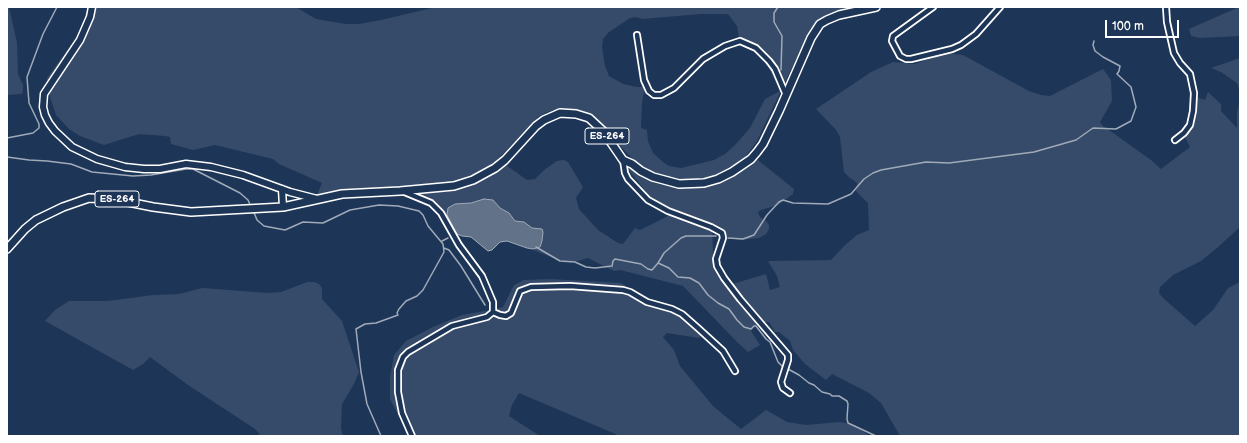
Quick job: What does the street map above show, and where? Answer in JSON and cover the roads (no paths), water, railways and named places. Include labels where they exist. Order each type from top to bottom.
[{"type":"main road","name":"ES-264","points":[[7,249],[25,229],[36,220],[63,207],[90,198],[113,199],[153,207],[192,212],[283,207],[342,194],[454,186],[485,175],[505,160],[536,126],[544,120],[560,113],[576,114],[589,118],[603,131],[623,160],[653,177],[673,183],[691,185],[704,183],[718,179],[742,166],[757,152],[769,132],[811,38],[820,24],[840,15],[876,7]]},
{"type":"street","points":[[92,7],[90,17],[80,40],[44,94],[43,107],[45,115],[55,131],[72,147],[97,159],[110,163],[144,169],[160,169],[186,164],[197,165],[243,175],[282,189],[317,199]]},
{"type":"street","points":[[933,7],[893,36],[892,41],[900,56],[911,59],[952,49],[961,45],[976,34],[1000,7]]},
{"type":"street","points":[[1166,7],[1167,22],[1174,53],[1180,63],[1190,74],[1194,93],[1193,111],[1190,125],[1184,133],[1174,140]]},
{"type":"street","points":[[637,35],[644,80],[649,91],[654,95],[661,95],[674,88],[703,59],[725,46],[740,41],[750,44],[762,53],[775,70],[786,95]]},
{"type":"street","points":[[623,160],[625,173],[628,179],[648,200],[668,211],[710,226],[722,233],[723,238],[716,259],[717,266],[740,299],[788,355],[788,360],[781,382],[784,388],[790,393]]},
{"type":"street","points":[[282,189],[283,207]]},
{"type":"street","points":[[400,191],[431,204],[442,213],[459,245],[482,276],[493,302],[493,312]]},
{"type":"street","points":[[493,312],[506,316],[511,313],[520,291],[531,286],[570,286],[623,290],[630,292],[653,305],[672,309],[682,314],[723,351],[735,371]]},
{"type":"street","points":[[412,436],[402,413],[398,392],[398,370],[403,357],[408,352],[452,326],[487,317],[493,312]]},
{"type":"waterway","points":[[7,138],[33,133],[39,128],[39,124],[29,103],[27,77],[43,34],[57,7]]},
{"type":"waterway","points":[[778,7],[774,13],[774,22],[782,36],[781,70]]},
{"type":"waterway","points":[[728,238],[743,239],[754,235],[767,215],[779,202],[783,200],[793,203],[828,204],[851,194],[864,179],[881,170],[926,162],[949,163],[1034,152],[1076,140],[1093,128],[1116,129],[1131,121],[1136,107],[1131,87],[1117,74],[1120,66],[1095,51],[1093,45],[1094,41]]},
{"type":"waterway","points":[[7,157],[71,164],[92,172],[133,176],[193,169],[240,193],[248,200],[251,207]]},
{"type":"waterway","points":[[253,210],[257,220],[264,226],[285,230],[303,222],[323,223],[350,210],[379,205],[398,206],[419,211],[423,215],[428,226],[443,244],[444,252],[423,290],[417,296],[406,301],[399,309],[397,313],[398,315],[376,323],[365,324],[356,329],[361,372],[367,404],[381,436]]},
{"type":"waterway","points":[[536,247],[560,261],[575,262],[586,267],[595,268],[612,266],[615,259],[641,264],[652,270],[664,253],[681,238],[686,236],[716,236]]},
{"type":"waterway","points":[[442,241],[448,238]]},
{"type":"waterway","points":[[444,248],[449,250],[461,266],[485,305]]},
{"type":"waterway","points":[[658,263],[669,268],[678,277],[690,278],[699,283],[708,295],[729,309],[744,327],[751,329],[756,326],[770,342],[778,362],[783,367]]},
{"type":"waterway","points":[[788,369],[814,385],[822,392],[832,396],[839,396],[847,401],[848,423],[876,436]]}]
